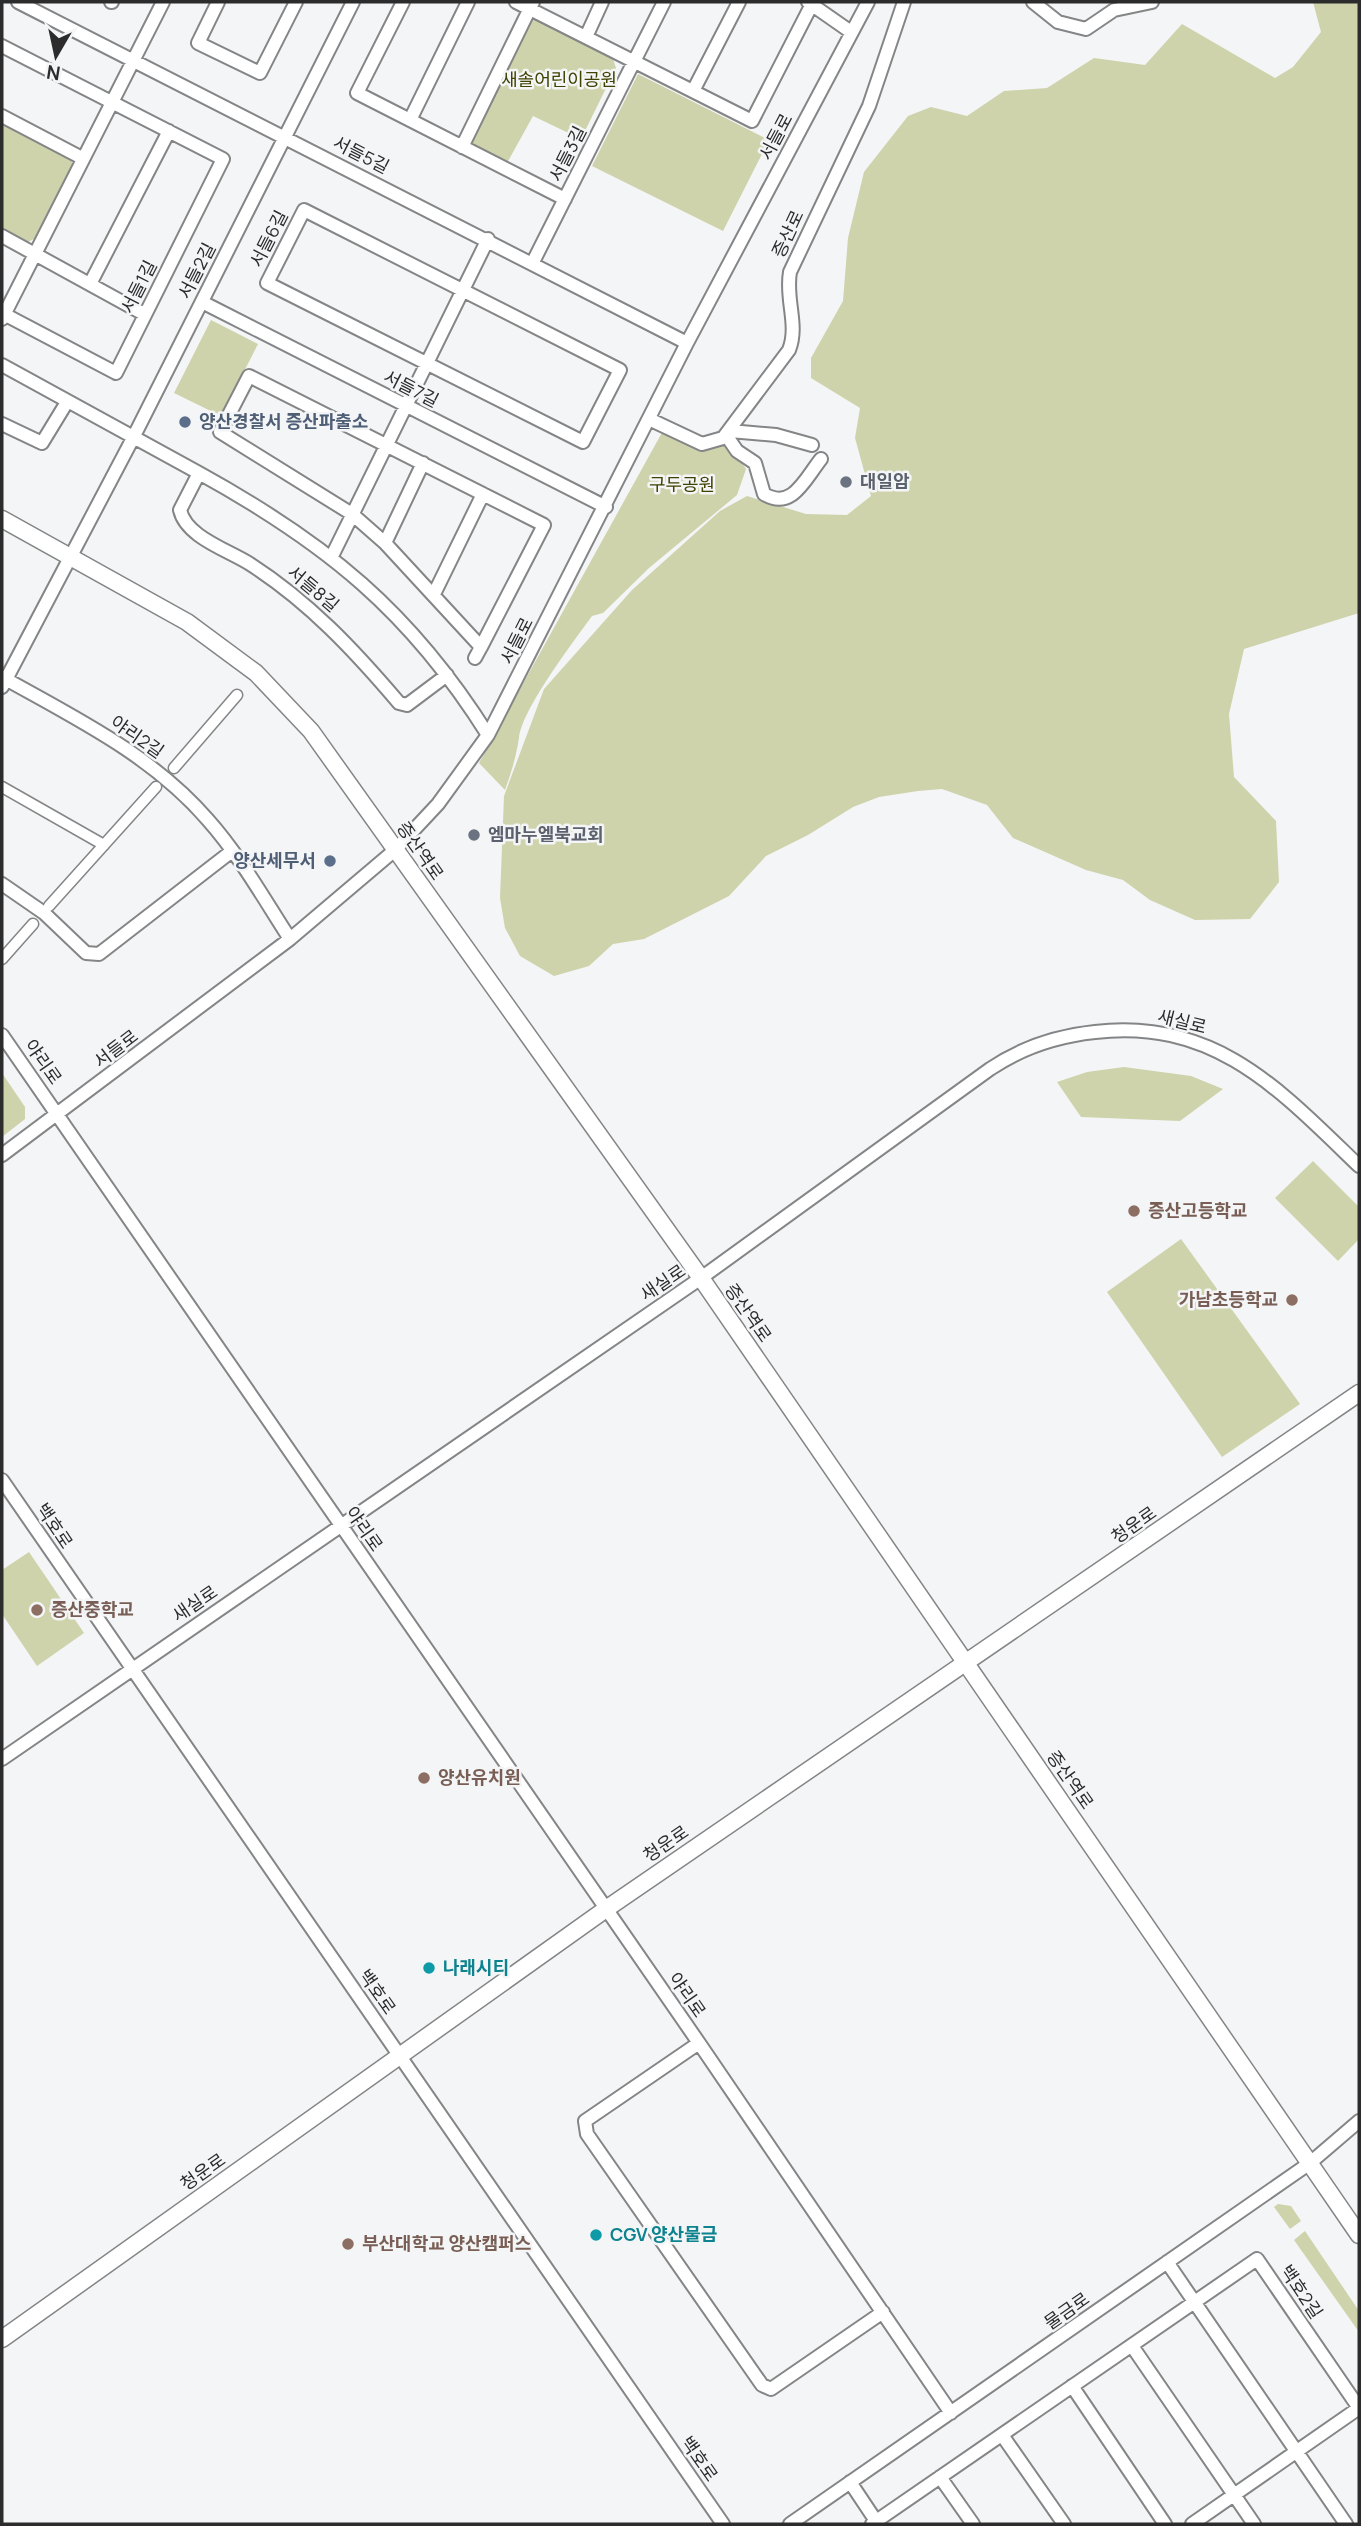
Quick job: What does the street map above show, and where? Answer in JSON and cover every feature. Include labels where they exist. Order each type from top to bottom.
[{"type":"street","name":"서들5길","points":[[18,2],[488,239],[687,343]]},
{"type":"street","name":"서들1길","points":[[2,46],[111,101],[223,159],[116,373],[3,315],[111,101],[163,2]]},
{"type":"street","points":[[218,2],[198,43],[260,73],[296,2]]},
{"type":"street","name":"서들2길","points":[[3,681],[132,438],[353,2]]},
{"type":"street","points":[[403,2],[357,93],[565,198]]},
{"type":"street","points":[[410,120],[468,2]]},
{"type":"street","points":[[516,2],[532,5],[586,37],[752,121],[811,3],[851,32]]},
{"type":"street","points":[[586,37],[602,2]]},
{"type":"street","name":"서들3길","points":[[533,262],[664,2]]},
{"type":"street","points":[[693,91],[739,2]]},
{"type":"street","name":"서들로","points":[[2,1155],[290,939],[395,850],[438,804],[488,735],[651,420],[687,343],[868,2]]},
{"type":"street","name":"증산로","points":[[728,433],[789,351],[794,338],[788,288],[790,272],[869,106],[904,2]]},
{"type":"street","points":[[1032,2],[1058,22],[1086,29],[1114,9],[1152,2]]},
{"type":"street","points":[[462,147],[532,5]]},
{"type":"street","points":[[2,116],[82,158]]},
{"type":"street","points":[[90,285],[169,131]]},
{"type":"street","name":"서들6길","points":[[304,210],[620,370],[583,442],[427,363],[267,283],[304,210]]},
{"type":"street","points":[[2,236],[144,314]]},
{"type":"street","points":[[332,556],[488,239]]},
{"type":"street","name":"서들7길","points":[[202,302],[606,507]]},
{"type":"street","name":"서들8길","points":[[2,365],[266,510],[332,556],[368,587],[447,675],[488,735]]},
{"type":"street","points":[[250,376],[423,463],[544,525],[478,653],[434,594],[386,543],[352,514],[220,432],[250,376]]},
{"type":"street","points":[[2,424],[42,443],[67,402]]},
{"type":"street","points":[[651,420],[702,444],[717,441],[728,433],[776,435],[813,445]]},
{"type":"street","points":[[728,433],[737,451],[755,463],[764,494],[775,501],[782,501],[797,491],[821,459]]},
{"type":"street","points":[[386,543],[423,463]]},
{"type":"street","name":"서들8길","points":[[199,472],[180,510],[188,528],[272,578],[315,611],[349,645],[399,703],[407,705],[447,675]]},
{"type":"street","points":[[434,594],[483,494]]},
{"type":"street","name":"증산역로","points":[[2,519],[187,622],[256,673],[311,731],[701,1279],[1359,2235]]},
{"type":"street","name":"야리2길","points":[[3,681],[126,747],[208,819],[290,939]]},
{"type":"street","points":[[174,768],[237,695]]},
{"type":"street","points":[[2,787],[104,845]]},
{"type":"street","points":[[49,906],[156,787]]},
{"type":"street","points":[[2,884],[44,913],[86,953],[99,954],[232,851]]},
{"type":"street","points":[[2,959],[33,924]]},
{"type":"street","name":"새실로","points":[[2,1759],[701,1279],[1000,1063],[1034,1046],[1089,1032],[1128,1029],[1166,1033],[1213,1048],[1260,1075],[1359,1166]]},
{"type":"street","name":"야리로","points":[[2,1035],[699,2043],[951,2413]]},
{"type":"street","name":"청운로","points":[[2,2339],[606,1909],[1359,1393]]},
{"type":"street","name":"백호로","points":[[2,1480],[723,2524]]},
{"type":"street","name":"야리로","points":[[699,2043],[585,2121],[587,2134],[762,2385],[771,2389],[883,2312]]},
{"type":"street","name":"물금로","points":[[790,2524],[1310,2163],[1359,2120]]},
{"type":"street","name":"백호2길","points":[[875,2523],[1257,2259],[1359,2408],[1192,2524]]},
{"type":"street","points":[[1167,2262],[1346,2524]]},
{"type":"street","points":[[1132,2346],[1254,2524]]},
{"type":"street","points":[[1072,2386],[1165,2524]]},
{"type":"street","points":[[1002,2435],[1064,2524]]},
{"type":"street","points":[[940,2477],[973,2524]]},
{"type":"street","points":[[850,2482],[875,2523]]},
{"type":"green space","points":[[1313,2],[1359,2],[1359,613],[1244,649],[1229,714],[1234,777],[1276,821],[1279,882],[1250,919],[1195,920],[1150,900],[1123,880],[1086,870],[1013,838],[987,805],[942,789],[879,797],[853,807],[808,835],[766,856],[729,896],[644,939],[613,944],[589,966],[554,976],[520,956],[505,928],[500,898],[504,796],[544,689],[632,590],[720,511],[747,496],[806,514],[847,515],[871,496],[855,438],[860,408],[811,378],[811,358],[843,301],[848,238],[864,172],[908,116],[931,107],[967,116],[1004,91],[1047,88],[1094,58],[1145,65],[1182,24],[1275,78],[1293,67],[1321,32]]},
{"type":"green space","name":"새솔어린이공원","points":[[539,19],[613,59],[616,68],[581,139],[533,116],[507,163],[474,147],[470,138],[529,21]]},
{"type":"green space","points":[[638,74],[769,140],[723,231],[592,166]]},
{"type":"green space","points":[[2,122],[70,158],[73,164],[34,239],[26,243],[2,230]]},
{"type":"green space","points":[[211,320],[258,344],[221,416],[174,393]]},
{"type":"green space","name":"구두공원","points":[[664,429],[704,448],[729,444],[746,469],[737,495],[649,568],[603,613],[592,616],[529,710],[522,725],[505,790],[479,763]]},
{"type":"green space","points":[[1124,1067],[1191,1076],[1223,1089],[1180,1121],[1081,1117],[1057,1082],[1087,1072]]},
{"type":"green space","points":[[2,1073],[25,1107],[25,1119],[2,1137]]},
{"type":"green space","points":[[1313,1161],[1359,1207],[1359,1239],[1338,1261],[1275,1198]]},
{"type":"green space","points":[[1181,1239],[1300,1404],[1222,1457],[1107,1292]]},
{"type":"green space","points":[[29,1552],[84,1633],[37,1666],[2,1614],[2,1570]]},
{"type":"green space","points":[[1278,2204],[1291,2206],[1301,2221],[1290,2229],[1274,2207]]},
{"type":"green space","points":[[1305,2231],[1359,2311],[1359,2332],[1294,2240]]},
{"type":"place","name":"양산경찰서 증산파출소","points":[[185,422]]},
{"type":"place","name":"대일암","points":[[846,482]]},
{"type":"place","name":"엠마누엘북교회","points":[[474,835]]},
{"type":"place","name":"양산세무서","points":[[330,861]]},
{"type":"place","name":"증산고등학교","points":[[1134,1211]]},
{"type":"place","name":"가남초등학교","points":[[1292,1300]]},
{"type":"place","name":"증산중학교","points":[[37,1610]]},
{"type":"place","name":"양산유치원","points":[[424,1778]]},
{"type":"place","name":"나래시티","points":[[429,1968]]},
{"type":"place","name":"CGV 양산물금","points":[[596,2235]]},
{"type":"place","name":"부산대학교 양산캠퍼스","points":[[348,2244]]}]
